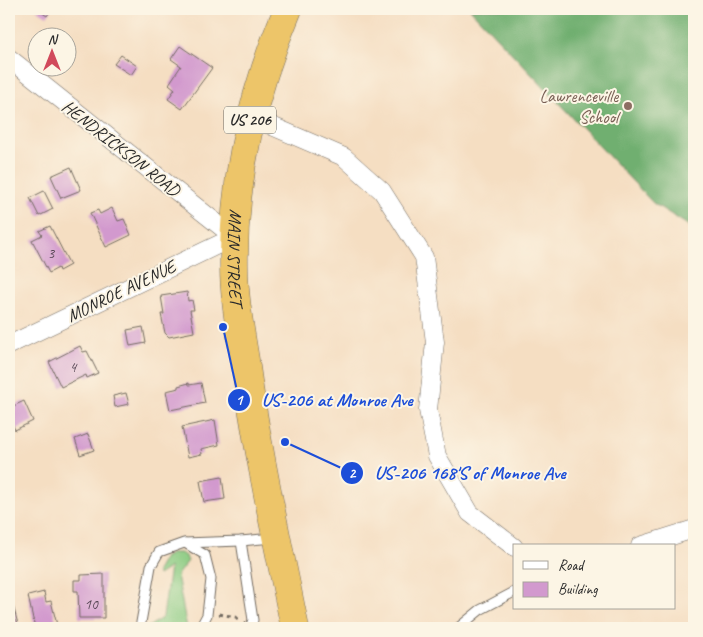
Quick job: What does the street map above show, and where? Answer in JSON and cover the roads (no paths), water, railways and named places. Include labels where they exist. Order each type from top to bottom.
[{"type":"highway","name":"MAIN STREET","points":[[288,9],[272,46],[250,118],[244,145],[237,196],[234,269],[250,402],[295,628]]},
{"type":"street","name":"HENDRICKSON ROAD","points":[[9,58],[234,237]]},
{"type":"street","points":[[250,118],[344,157],[382,191],[424,257],[435,342],[428,410],[436,456],[470,513],[513,546]]},
{"type":"street","name":"MONROE AVENUE","points":[[9,345],[234,237]]},
{"type":"street","points":[[646,544],[694,529]]},
{"type":"lane","points":[[140,628],[151,566],[159,552],[184,543],[241,541],[277,537]]},
{"type":"lane","points":[[241,541],[253,620],[251,625],[244,625]]},
{"type":"lane","points":[[184,543],[205,555],[211,578],[207,615],[200,628]]},
{"type":"lane","points":[[458,628],[480,610],[513,593]]},
{"type":"place","name":"Lawrenceville School","points":[[628,106]]},
{"type":"place","name":"US-206 at Monroe Ave","points":[[223,327]]},
{"type":"place","name":"US-206 168'S of Monroe Ave","points":[[285,442]]}]
